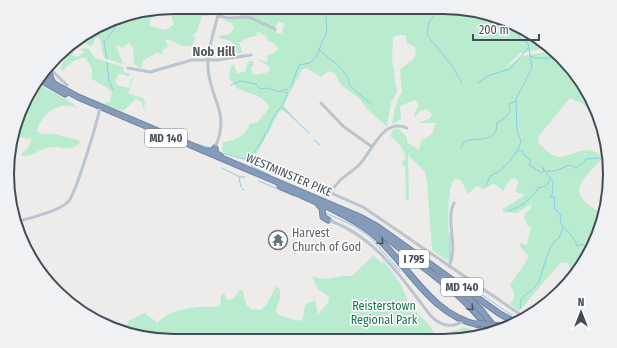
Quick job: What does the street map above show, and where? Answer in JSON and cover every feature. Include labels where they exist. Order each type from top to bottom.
[{"type":"highway","points":[[50,74],[54,84]]},
{"type":"highway","name":"WESTMINSTER PIKE","points":[[45,79],[100,108],[325,206],[353,220],[372,233],[440,306],[463,321],[491,327]]},
{"type":"highway","name":"WESTMINSTER PIKE","points":[[44,81],[65,94],[220,157],[362,218],[510,319]]},
{"type":"highway","points":[[205,151],[211,151],[215,148],[220,157]]},
{"type":"highway","points":[[315,202],[322,208],[322,216],[328,220]]},
{"type":"highway","name":"I 795","points":[[325,206],[369,226],[408,254],[458,295],[487,328]]},
{"type":"highway","name":"I 795","points":[[410,251],[462,291],[494,326]]},
{"type":"highway","points":[[478,324],[495,326]]},
{"type":"street","points":[[215,148],[221,132],[222,119],[210,81],[208,59],[218,16],[249,17],[275,29]]},
{"type":"street","points":[[128,68],[139,71],[156,71],[186,61],[251,55]]},
{"type":"street","points":[[52,71],[67,85]]},
{"type":"street","points":[[321,103],[348,130],[372,146]]},
{"type":"street","points":[[21,220],[60,207],[71,199],[78,181],[100,108]]},
{"type":"street","points":[[407,128],[399,126],[389,130],[378,138],[362,161],[337,182],[331,193],[363,207],[518,315]]},
{"type":"street","points":[[449,266],[453,258],[452,211],[454,203]]},
{"type":"street","points":[[328,220],[351,230],[376,249],[396,271],[433,318],[448,325],[455,325],[463,321]]},
{"type":"green space","points":[[160,14],[151,18],[149,24],[153,27],[166,30],[174,24],[171,15],[172,14],[205,14],[209,16],[202,16],[197,31],[193,36],[196,37],[192,46],[183,46],[167,39],[165,41],[169,46],[163,50],[161,55],[158,52],[142,61],[143,65],[140,68],[134,64],[133,48],[129,43],[122,48],[119,45],[116,46],[123,64],[104,58],[100,39],[97,37],[94,40],[93,45],[90,46],[83,42],[94,35],[113,26],[133,19]]},
{"type":"green space","points":[[453,14],[494,22],[523,35],[532,41],[542,49],[520,53],[505,68],[523,56],[546,52],[570,77],[582,94],[589,110],[581,103],[570,98],[538,137],[539,144],[549,153],[558,157],[587,150],[597,153],[602,157],[586,176],[579,188],[580,194],[584,200],[599,212],[591,235],[576,263],[571,269],[568,263],[561,262],[519,311],[510,304],[514,295],[510,285],[529,257],[521,248],[519,243],[527,245],[531,227],[527,225],[524,218],[526,212],[531,208],[531,204],[517,213],[503,212],[503,209],[525,195],[515,192],[519,181],[515,178],[510,180],[503,191],[494,184],[483,189],[477,186],[468,194],[461,180],[454,179],[449,196],[451,263],[432,250],[425,172],[408,155],[409,200],[406,200],[405,166],[402,165],[403,160],[406,159],[405,155],[400,146],[390,136],[393,130],[398,128],[407,137],[407,142],[419,150],[421,141],[432,134],[436,123],[419,123],[430,118],[432,114],[426,109],[420,111],[415,117],[414,115],[419,105],[415,100],[400,106],[401,120],[392,124],[396,104],[402,92],[400,70],[412,61],[416,52],[415,47],[407,43],[406,36],[404,35],[393,38],[392,59],[397,92],[391,103],[387,127],[369,111],[359,98],[341,85],[335,73],[328,71],[321,77],[306,68],[302,70],[283,105],[303,128],[288,113],[280,110],[252,163],[256,169],[243,158],[222,152],[223,142],[233,140],[242,135],[250,124],[258,122],[269,108],[264,100],[236,87],[229,78],[231,66],[234,65],[237,73],[245,72],[248,62],[252,60],[254,63],[251,68],[253,75],[265,73],[269,71],[270,67],[257,59],[267,62],[268,55],[278,49],[275,44],[268,41],[267,37],[258,32],[256,33],[257,36],[239,42],[242,52],[237,54],[233,49],[229,48],[236,46],[231,41],[218,38],[219,36],[230,34],[234,28],[232,23],[222,20],[240,19],[239,15],[224,15]],"holes":[[[278,22],[284,23],[282,33],[277,33],[275,28]]]},
{"type":"green space","points":[[80,48],[89,49],[95,58],[123,67],[124,72],[130,74],[128,77],[122,74],[118,75],[115,82],[117,85],[129,88],[135,73],[128,93],[143,98],[145,102],[144,109],[142,102],[136,99],[123,111],[102,104],[110,102],[112,93],[106,87],[92,79],[92,69],[86,58],[73,62],[62,71],[60,69],[66,57],[74,49],[72,55],[77,57],[84,52]]},
{"type":"green space","points":[[41,85],[75,105],[76,108],[70,106],[57,107],[46,114],[37,131],[42,134],[54,134],[78,140],[80,143],[71,148],[52,147],[27,156],[20,155],[28,148],[32,139],[18,137],[26,113]]},
{"type":"green space","name":"Reisterstown Regional Park","points":[[374,255],[382,264],[384,261],[400,283],[410,305],[429,325],[435,334],[164,334],[126,327],[128,321],[145,313],[158,323],[162,318],[177,311],[195,307],[219,307],[221,296],[224,293],[227,300],[233,299],[240,290],[243,291],[246,304],[251,309],[261,310],[277,286],[280,290],[280,299],[276,309],[278,315],[300,321],[303,318],[305,304],[315,300],[318,314],[328,303],[329,297],[318,289],[312,277],[326,279],[352,276]]},
{"type":"green space","points":[[463,327],[475,331],[448,334],[451,331],[458,330]]},
{"type":"waterway","points":[[291,87],[299,65],[310,63],[316,57],[327,31],[326,14]]},
{"type":"waterway","points":[[435,14],[429,22],[427,35],[453,67],[462,84]]},
{"type":"waterway","points":[[107,59],[104,42],[115,28],[116,25]]},
{"type":"waterway","points":[[486,186],[490,176],[501,170],[510,162],[517,152],[521,141],[517,131],[516,99],[532,68],[528,43],[519,38],[519,33]]},
{"type":"waterway","points":[[478,83],[490,75],[510,69],[528,48]]},
{"type":"waterway","points":[[319,50],[340,67],[348,78],[350,86],[371,104]]},
{"type":"waterway","points":[[530,56],[536,58],[553,58]]},
{"type":"waterway","points":[[107,62],[109,81],[113,90]]},
{"type":"waterway","points":[[231,85],[240,81],[256,84],[260,89],[267,88],[280,92],[285,89],[288,90]]},
{"type":"waterway","points":[[283,105],[288,93],[284,92]]},
{"type":"waterway","points":[[461,148],[465,141],[491,137],[496,130],[497,123],[505,118],[510,112],[509,104],[516,101]]},
{"type":"waterway","points":[[248,162],[282,106]]},
{"type":"waterway","points":[[282,107],[309,133]]},
{"type":"waterway","points":[[314,140],[320,145]]},
{"type":"waterway","points":[[197,144],[210,148]]},
{"type":"waterway","points":[[518,150],[522,150],[524,155],[531,160],[529,165],[542,173],[544,171],[542,167],[553,182],[552,195],[549,197],[554,197],[555,209],[561,215],[560,219],[563,227],[575,241],[577,246],[582,244],[585,246]]},
{"type":"waterway","points":[[218,152],[248,160]]},
{"type":"waterway","points":[[547,171],[555,171],[569,165],[576,168],[586,159],[599,158]]},
{"type":"waterway","points":[[249,162],[253,167],[270,175]]},
{"type":"waterway","points":[[222,168],[240,177],[245,177]]},
{"type":"waterway","points":[[239,178],[241,187]]},
{"type":"waterway","points":[[508,211],[517,208],[533,196],[538,188],[546,186],[550,180]]},
{"type":"waterway","points":[[259,181],[294,196]]},
{"type":"waterway","points":[[300,198],[317,206]]},
{"type":"waterway","points":[[326,213],[354,226],[370,237],[400,271]]},
{"type":"waterway","points":[[520,309],[522,298],[538,283],[549,252],[555,241],[559,238],[563,228]]},
{"type":"waterway","points":[[450,233],[450,258]]},
{"type":"waterway","points":[[465,283],[510,314],[513,314]]},
{"type":"place","name":"Harvest Church of God","points":[[278,240]]},
{"type":"district","name":"Nob Hill","points":[[214,51]]}]
